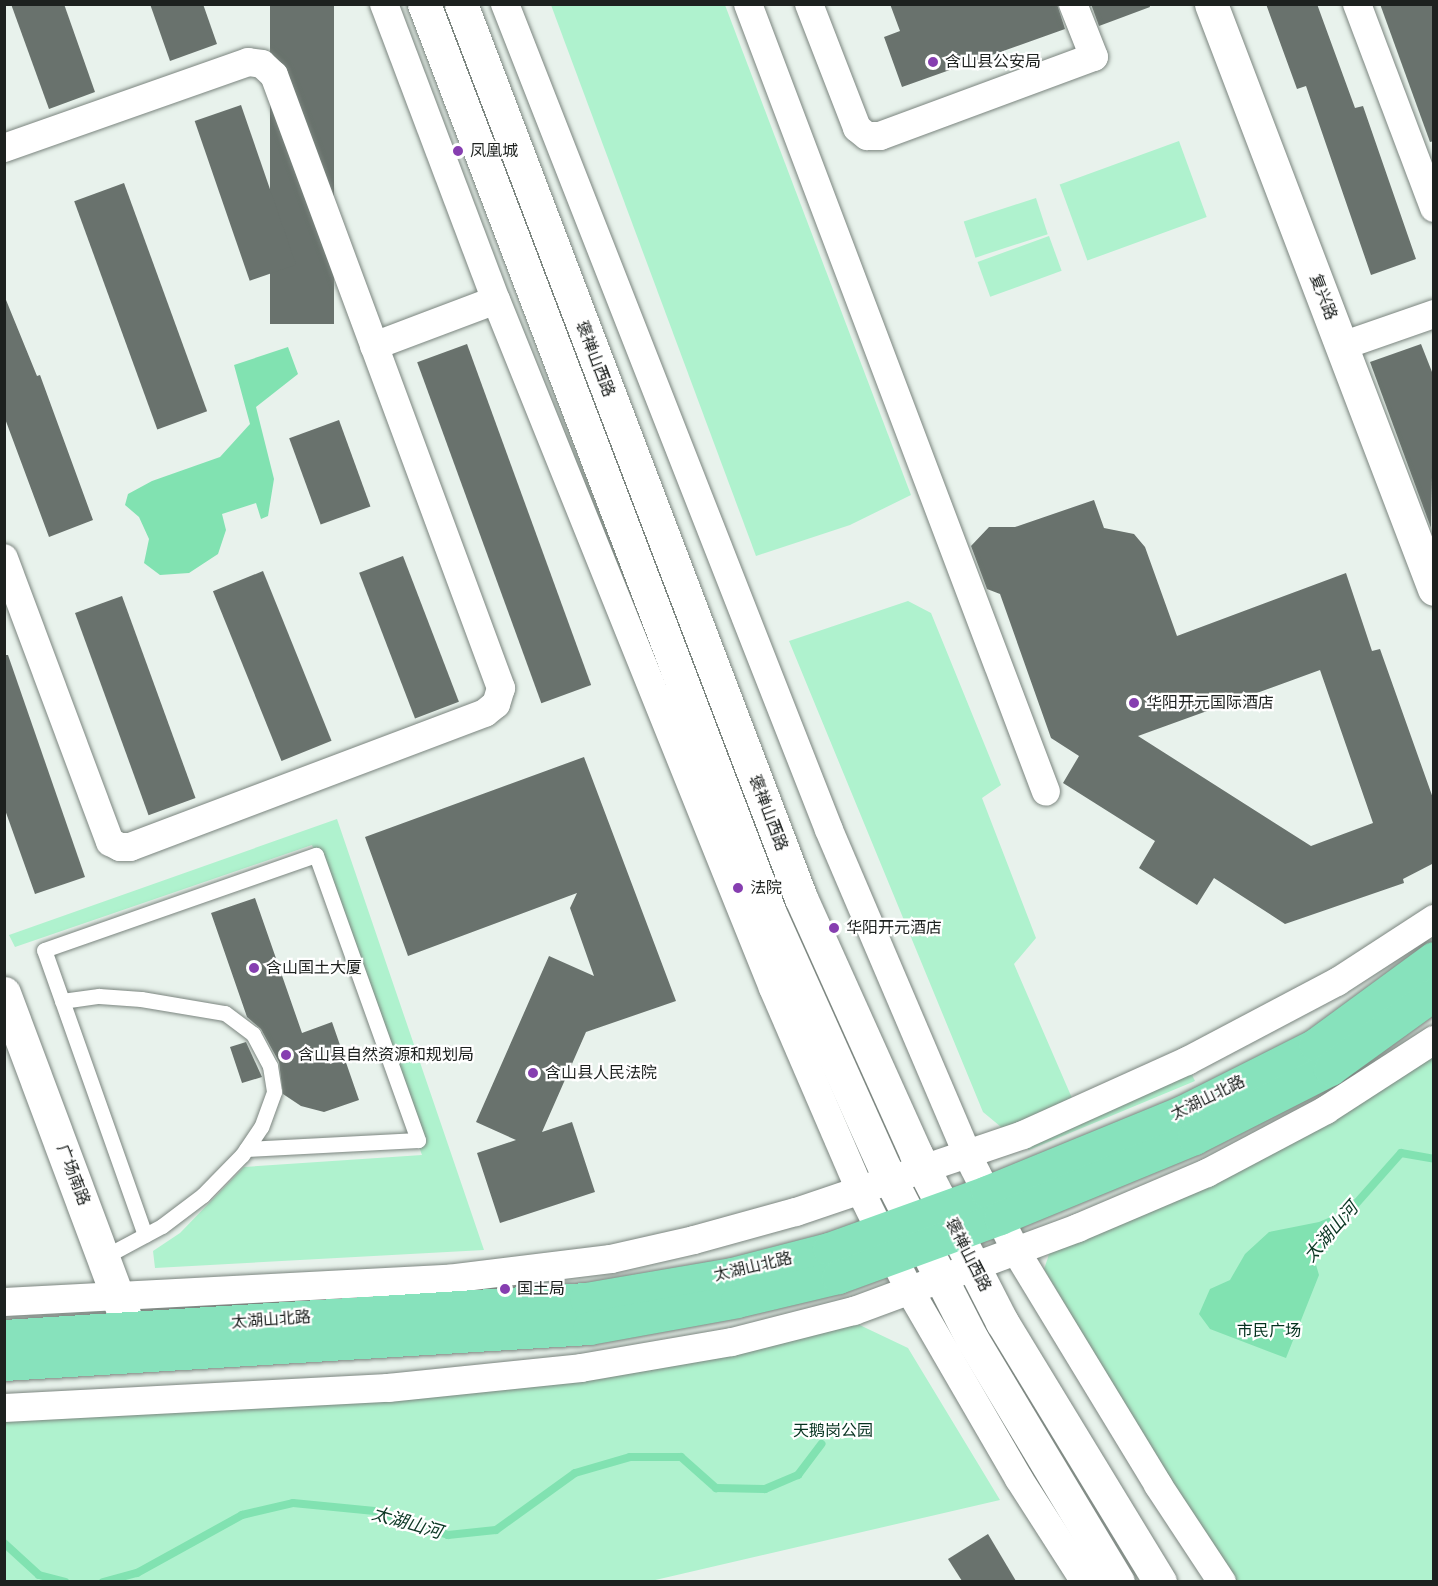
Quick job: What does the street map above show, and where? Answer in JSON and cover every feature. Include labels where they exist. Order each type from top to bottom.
[{"type":"main road","name":"褒禅山西路","points":[[424,4],[875,1185],[918,1233],[972,1339],[1118,1581]]},
{"type":"main road","name":"褒禅山西路","points":[[461,4],[801,898],[924,1169],[950,1221],[1101,1490],[1160,1581]]},
{"type":"main road","name":"复兴路","points":[[1211,4],[1434,589]]},
{"type":"main road","name":"太湖山北路","points":[[993,1205],[1315,1045],[1434,958]]},
{"type":"main road","name":"广场南路","points":[[4,993],[135,1343]]},
{"type":"main road","name":"太湖山北路","points":[[4,1336],[135,1343],[589,1328],[737,1301],[838,1277],[887,1244],[993,1205],[1194,1138],[1330,1069],[1434,994]]},
{"type":"main road","name":"太湖山北路","points":[[4,1364],[135,1343]]},
{"type":"street","points":[[384,4],[496,300],[773,988],[875,1185],[887,1244],[910,1291],[1019,1479],[1085,1581]]},
{"type":"street","points":[[505,4],[829,830],[967,1154],[1016,1251],[1158,1485],[1222,1581]]},
{"type":"street","points":[[748,4],[1046,792]]},
{"type":"street","points":[[808,4],[857,128],[867,136],[880,136],[1094,57],[1073,4]]},
{"type":"street","points":[[1357,4],[1434,208]]},
{"type":"street","points":[[4,148],[248,62],[262,63],[274,75],[501,688],[496,704],[485,713],[130,847],[120,847],[110,842],[10,590],[4,558]]},
{"type":"street","points":[[374,346],[496,300]]},
{"type":"street","points":[[1342,346],[1434,314]]},
{"type":"street","points":[[4,1302],[448,1279],[611,1259],[774,1218],[1023,1135],[1187,1061],[1337,982],[1434,919]]},
{"type":"street","points":[[4,1408],[388,1388],[581,1368],[732,1342],[854,1311],[1016,1251],[1206,1173],[1326,1110],[1434,1040]]},
{"type":"lane","points":[[145,1235],[44,950],[316,855],[418,1140],[246,1149]]},
{"type":"lane","points":[[62,1001],[99,996],[194,1006],[225,1013],[253,1034],[270,1066],[274,1092],[261,1127],[246,1149],[203,1195],[145,1235],[104,1257]]},
{"type":"green space","points":[[551,5],[725,5],[911,495],[850,525],[756,556]]},
{"type":"green space","points":[[1179,141],[1207,217],[1087,261],[1060,184]]},
{"type":"green space","points":[[1036,198],[1048,234],[975,258],[964,221]]},
{"type":"green space","points":[[1049,236],[1062,271],[990,297],[978,262]]},
{"type":"green space","points":[[908,601],[931,613],[1001,785],[982,798],[1036,938],[1014,964],[1078,1112],[1187,1065],[1195,1081],[1029,1150],[983,1112],[789,641]]},
{"type":"green space","points":[[337,819],[484,1250],[155,1268],[153,1251],[180,1233],[244,1167],[422,1155],[312,845],[15,947],[9,935]]},
{"type":"green space","name":"市民广场","points":[[1433,1044],[1433,1581],[1229,1581],[1044,1269],[1055,1237]]},
{"type":"green space","name":"天鹅岗公园","points":[[847,1319],[908,1348],[1000,1500],[651,1581],[5,1582],[5,1412],[602,1379]]},
{"type":"water","points":[[288,347],[298,374],[256,407],[274,479],[268,516],[261,519],[256,503],[222,514],[226,530],[218,554],[189,573],[160,575],[144,563],[149,539],[139,517],[125,505],[128,494],[152,481],[220,457],[250,424],[234,365]]},
{"type":"water","points":[[1352,1208],[1314,1258],[1319,1275],[1286,1358],[1210,1329],[1199,1314],[1210,1289],[1230,1280],[1245,1254],[1269,1232],[1319,1222]]},
{"type":"building","points":[[11,4],[64,4],[95,92],[49,109]]},
{"type":"building","points":[[150,4],[203,4],[217,44],[170,61]]},
{"type":"building","points":[[270,4],[334,4],[334,324],[270,324]]},
{"type":"building","name":"含山县公安局","points":[[890,4],[1057,4],[1065,29],[902,87],[884,37],[900,31]]},
{"type":"building","points":[[1091,4],[1149,4],[1150,7],[1099,26]]},
{"type":"building","points":[[1266,4],[1317,4],[1355,108],[1363,106],[1416,259],[1371,275],[1306,86],[1297,89]]},
{"type":"building","points":[[1380,4],[1434,4],[1434,141],[1430,142]]},
{"type":"building","points":[[241,105],[296,265],[250,281],[195,121]]},
{"type":"building","points":[[124,183],[207,411],[157,429],[74,201]]},
{"type":"building","points":[[4,295],[37,376],[40,375],[93,520],[49,537],[4,416]]},
{"type":"building","points":[[467,344],[591,685],[541,703],[417,362]]},
{"type":"building","points":[[1421,344],[1434,377],[1431,528],[1370,362]]},
{"type":"building","points":[[339,420],[370,506],[321,525],[289,438]]},
{"type":"building","name":"华阳开元国际酒店","points":[[1094,500],[1104,528],[1134,534],[1145,547],[1177,636],[1346,573],[1372,651],[1380,649],[1434,801],[1434,863],[1403,879],[1404,883],[1285,924],[1214,878],[1197,905],[1139,868],[1155,841],[1063,783],[1079,756],[1051,738],[1000,594],[987,589],[971,546],[989,527],[1015,527]],"holes":[[[1320,670],[1373,823],[1311,846],[1138,736]]]},
{"type":"building","points":[[403,556],[459,702],[415,718],[359,573]]},
{"type":"building","points":[[263,571],[332,741],[281,761],[213,591]]},
{"type":"building","points":[[122,596],[196,798],[149,815],[75,613]]},
{"type":"building","points":[[4,655],[8,655],[85,877],[35,894],[4,807]]},
{"type":"building","points":[[584,757],[676,1001],[586,1032],[542,1132],[572,1122],[595,1192],[500,1223],[477,1153],[516,1140],[476,1122],[549,956],[594,976],[570,908],[577,893],[408,956],[365,837]]},
{"type":"building","name":"含山国土大厦","points":[[255,898],[302,1033],[332,1022],[359,1100],[324,1112],[301,1106],[283,1094],[279,1062],[261,1029],[247,1017],[211,913]]},
{"type":"building","points":[[246,1042],[262,1077],[242,1083],[230,1047]]},
{"type":"building","points":[[988,1534],[1016,1581],[962,1581],[948,1559]]},
{"type":"waterway","name":"太湖山河","points":[[1346,1215],[1401,1153],[1434,1159]]},
{"type":"waterway","name":"太湖山河","points":[[103,1582],[137,1573],[242,1515],[293,1503],[375,1511],[448,1535],[496,1530],[575,1473],[630,1457],[681,1457],[716,1488],[765,1489],[798,1475],[821,1444]]},
{"type":"waterway","name":"太湖山河","points":[[4,1543],[39,1575],[65,1582]]},
{"type":"place","name":"含山县公安局","points":[[933,62]]},
{"type":"place","name":"凤凰城","points":[[458,151]]},
{"type":"place","name":"华阳开元国际酒店","points":[[1134,703]]},
{"type":"place","name":"法院","points":[[738,888]]},
{"type":"place","name":"华阳开元酒店","points":[[834,928]]},
{"type":"place","name":"含山国土大厦","points":[[254,968]]},
{"type":"place","name":"含山县自然资源和规划局","points":[[286,1055]]},
{"type":"place","name":"含山县人民法院","points":[[533,1073]]},
{"type":"place","name":"国土局","points":[[505,1289]]}]
